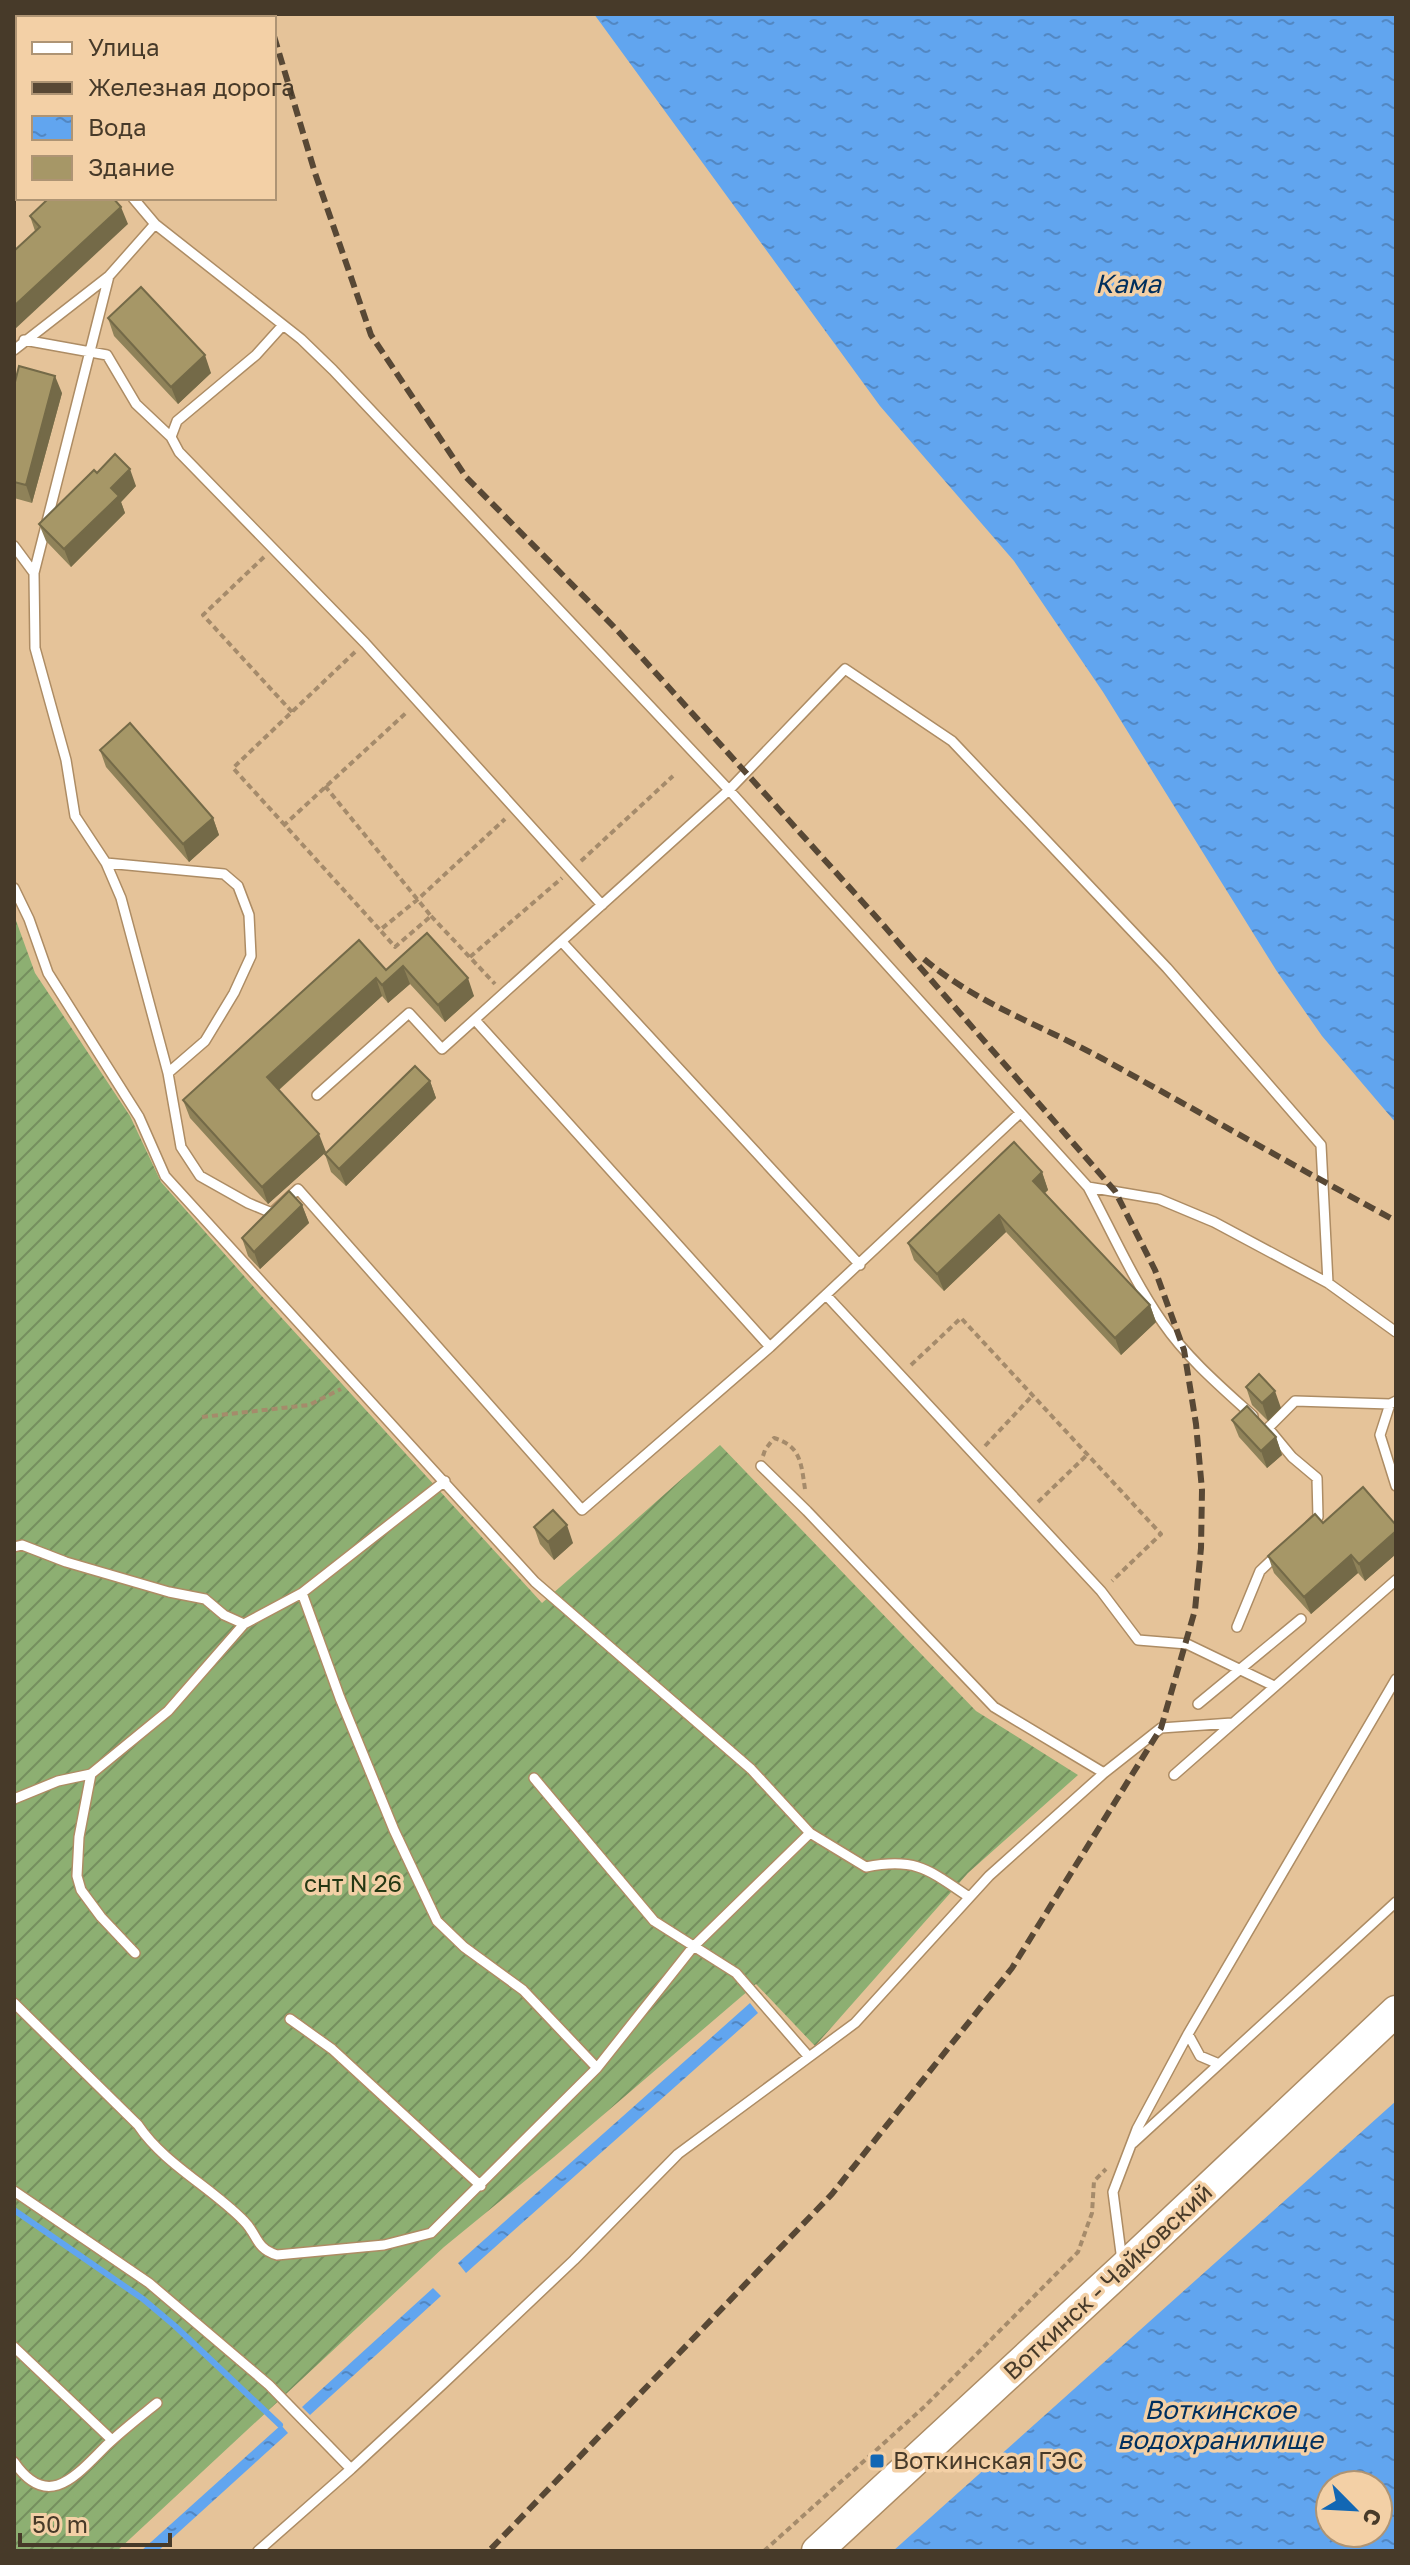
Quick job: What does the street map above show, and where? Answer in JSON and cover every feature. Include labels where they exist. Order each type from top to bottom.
[{"type":"main road","name":"Воткинск - Чайковский","points":[[817,2551],[1396,2011]]},
{"type":"lane","points":[[135,200],[155,224],[301,339],[343,381],[729,790],[1088,1187],[1142,1290],[1184,1350],[1317,1478],[1318,1517],[1307,1528]]},
{"type":"lane","points":[[14,350],[109,276],[155,224]]},
{"type":"lane","points":[[109,276],[34,573],[35,648],[66,760],[75,816],[106,863],[121,898],[168,1073],[181,1147],[200,1176],[272,1213],[298,1189],[582,1510],[770,1347],[1020,1113]]},
{"type":"lane","points":[[171,437],[177,421],[256,355],[283,325]]},
{"type":"lane","points":[[24,340],[107,355],[136,404],[171,437],[179,452],[365,643],[602,905]]},
{"type":"lane","points":[[14,546],[34,573]]},
{"type":"lane","points":[[317,1095],[409,1013],[442,1049],[729,790],[845,669],[952,741],[1167,968],[1321,1145],[1328,1283]]},
{"type":"lane","points":[[106,863],[224,874],[238,886],[249,915],[251,956],[234,993],[205,1041],[168,1073]]},
{"type":"lane","points":[[14,888],[29,919],[48,973],[139,1117],[165,1176],[535,1582],[751,1769],[810,1833],[866,1867],[891,1862],[922,1866],[969,1897]]},
{"type":"lane","points":[[562,942],[860,1265]]},
{"type":"lane","points":[[475,1020],[770,1347]]},
{"type":"lane","points":[[1088,1187],[1159,1199],[1214,1222],[1328,1283],[1396,1332]]},
{"type":"lane","points":[[826,1295],[1101,1591],[1138,1640],[1187,1644],[1274,1686]]},
{"type":"lane","points":[[1268,1428],[1295,1401],[1393,1403],[1380,1435],[1396,1486]]},
{"type":"lane","points":[[761,1466],[994,1707],[1104,1773]]},
{"type":"lane","points":[[14,1799],[58,1781],[91,1774],[168,1711],[244,1624],[302,1593],[445,1481]]},
{"type":"lane","points":[[14,1547],[22,1545],[66,1562],[169,1592],[205,1599],[224,1615],[244,1624]]},
{"type":"lane","points":[[1237,1627],[1260,1571],[1283,1550]]},
{"type":"lane","points":[[1174,1775],[1396,1580]]},
{"type":"lane","points":[[302,1593],[340,1698],[394,1830],[437,1921],[464,1947],[523,1990],[597,2068]]},
{"type":"lane","points":[[1198,1704],[1301,1619]]},
{"type":"lane","points":[[1123,2268],[1113,2192],[1137,2129],[1188,2034],[1396,1679]]},
{"type":"lane","points":[[258,2551],[351,2469],[574,2260],[678,2154],[855,2023],[989,1876],[1104,1773],[1161,1728],[1232,1723]]},
{"type":"lane","points":[[91,1774],[79,1837],[77,1876],[81,1890],[101,1917],[135,1953]]},
{"type":"lane","points":[[534,1778],[654,1921],[736,1973],[809,2057]]},
{"type":"lane","points":[[14,2003],[138,2125],[148,2140],[225,2201],[254,2232],[258,2244],[265,2251],[277,2255],[384,2245],[431,2233],[481,2186],[597,2068],[693,1947],[810,1833]]},
{"type":"lane","points":[[1131,2145],[1396,1902]]},
{"type":"lane","points":[[290,2019],[332,2049],[481,2186]]},
{"type":"lane","points":[[1188,2034],[1200,2056],[1219,2064]]},
{"type":"lane","points":[[14,2191],[149,2283],[269,2385],[351,2469]]},
{"type":"lane","points":[[14,2347],[112,2440]]},
{"type":"lane","points":[[14,2462],[23,2476],[35,2483],[47,2487],[60,2485],[74,2477],[157,2403]]},
{"type":"path","points":[[272,549],[203,615],[292,712]]},
{"type":"path","points":[[365,643],[233,768],[395,947],[431,916]]},
{"type":"path","points":[[283,826],[418,702]]},
{"type":"path","points":[[325,786],[417,900],[504,993]]},
{"type":"path","points":[[380,930],[515,809]]},
{"type":"path","points":[[900,1376],[961,1318],[1033,1395],[1161,1534],[1101,1591]]},
{"type":"path","points":[[202,1417],[309,1405],[354,1383]]},
{"type":"path","points":[[975,1456],[1033,1395]]},
{"type":"path","points":[[761,1466],[765,1450],[774,1438],[789,1442],[798,1453],[807,1511]]},
{"type":"path","points":[[1027,1512],[1088,1454]]},
{"type":"path","points":[[764,2551],[924,2407],[1078,2252],[1092,2213],[1094,2181],[1131,2145]]},
{"type":"green space","name":"снт N 26","points":[[14,915],[35,973],[130,1116],[161,1182],[542,1603],[720,1445],[976,1711],[1078,1775],[968,1873],[815,2046],[756,1984],[444,2247],[117,2551],[14,2551]]},
{"type":"water","name":"Кама","points":[[594,14],[1396,14],[1396,1123],[1322,1036],[1276,970],[1103,692],[1014,561],[880,406]]},
{"type":"water","points":[[750,2003],[758,2013],[466,2273],[458,2263]]},
{"type":"water","name":"Воткинское водохранилище","points":[[1396,2101],[1396,2551],[893,2551]]},
{"type":"water","points":[[433,2288],[441,2296],[310,2415],[302,2407]]},
{"type":"water","points":[[281,2425],[288,2433],[158,2551],[141,2551]]},
{"type":"building","points":[[47,200],[115,200],[121,207],[14,306],[14,251],[40,227],[30,216]]},
{"type":"building","points":[[141,287],[205,355],[171,387],[108,318]]},
{"type":"building","points":[[19,366],[55,376],[26,485],[14,482],[14,386]]},
{"type":"building","points":[[115,454],[130,469],[111,488],[119,496],[64,549],[39,524],[94,470],[97,473]]},
{"type":"building","points":[[130,723],[213,818],[183,844],[100,750]]},
{"type":"building","points":[[427,933],[468,978],[438,1005],[403,966],[382,985],[376,978],[267,1077],[319,1134],[262,1187],[183,1100],[359,940],[386,970]]},
{"type":"building","points":[[415,1066],[430,1081],[339,1169],[325,1154]]},
{"type":"building","points":[[1014,1142],[1042,1172],[1033,1181],[1150,1305],[1115,1338],[999,1215],[937,1274],[908,1243]]},
{"type":"building","points":[[289,1191],[302,1205],[254,1252],[242,1238]]},
{"type":"building","points":[[1259,1374],[1275,1391],[1262,1403],[1246,1387]]},
{"type":"building","points":[[1247,1406],[1276,1437],[1261,1451],[1232,1420]]},
{"type":"building","points":[[1363,1487],[1396,1525],[1396,1531],[1359,1564],[1351,1555],[1304,1597],[1268,1556],[1315,1514],[1323,1523]]},
{"type":"building","points":[[553,1510],[567,1525],[548,1542],[534,1527]]},
{"type":"waterway","points":[[14,2210],[143,2299],[280,2425]]},
{"type":"railway","points":[[276,43],[315,173],[371,335],[466,477],[617,630],[878,919],[1115,1191],[1155,1270],[1184,1350],[1196,1424],[1202,1490],[1195,1610],[1161,1728],[1012,1968],[832,2194],[489,2551]]},
{"type":"railway","points":[[924,959],[988,1002],[1103,1059],[1396,1221]]},
{"type":"place","name":"Воткинская ГЭС","points":[[877,2461]]}]
